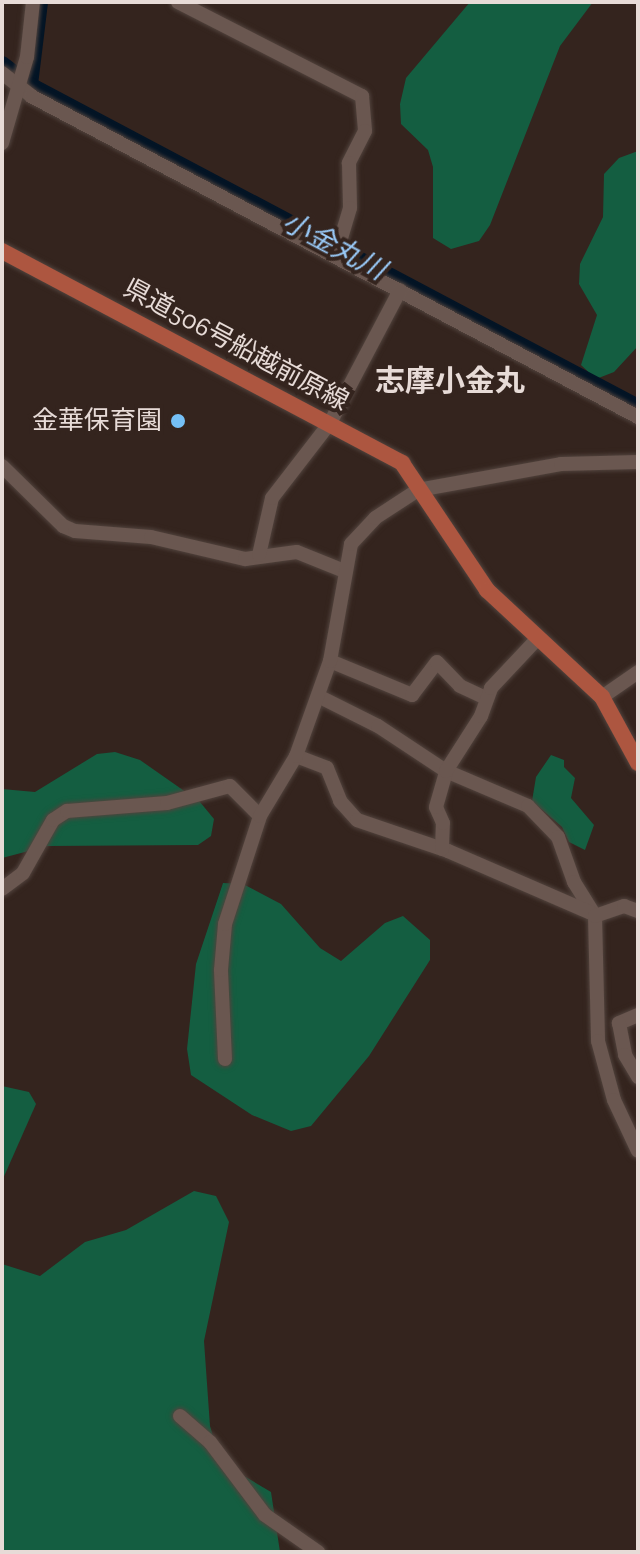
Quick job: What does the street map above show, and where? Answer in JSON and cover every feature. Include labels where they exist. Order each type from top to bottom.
[{"type":"main road","name":"県道506号船越前原線","points":[[2,251],[402,463],[487,590],[602,697],[638,763]]},
{"type":"street","points":[[2,143],[19,86],[33,2]]},
{"type":"street","points":[[178,2],[362,96],[365,131],[349,163],[352,189],[344,238],[336,255]]},
{"type":"street","points":[[2,73],[19,86],[638,417]]},
{"type":"street","points":[[259,555],[272,498],[330,423],[400,290]]},
{"type":"street","points":[[225,1059],[221,945],[260,816],[296,756],[330,661],[339,633],[344,571],[359,532],[418,490],[561,464],[638,462]]},
{"type":"street","points":[[2,466],[63,526],[75,531],[151,537],[245,559],[297,552],[344,571]]},
{"type":"street","points":[[442,849],[443,823],[436,807],[446,771],[481,716],[486,698],[538,638]]},
{"type":"street","points":[[330,661],[412,695],[437,662],[460,686],[486,698]]},
{"type":"street","points":[[602,697],[638,672]]},
{"type":"street","points":[[318,696],[378,726],[446,771],[528,806],[558,837],[574,882],[595,916],[598,1041],[614,1100],[638,1151]]},
{"type":"street","points":[[296,756],[327,768],[340,801],[357,820],[442,849],[582,906],[595,916]]},
{"type":"street","points":[[2,889],[23,873],[62,812],[167,803],[230,786],[260,816]]},
{"type":"street","points":[[595,916],[624,906],[638,911]]},
{"type":"street","points":[[638,1015],[619,1023],[625,1055],[638,1077]]},
{"type":"street","points":[[180,1416],[210,1442],[257,1507],[318,1552]]},
{"type":"green space","points":[[470,2],[593,2],[560,46],[490,225],[479,241],[451,249],[433,238],[433,167],[428,150],[401,124],[400,104],[406,78]]},
{"type":"green space","points":[[638,151],[638,346],[614,372],[596,379],[581,365],[597,315],[579,284],[580,264],[603,217],[604,174],[619,158]]},
{"type":"green space","points":[[115,752],[140,760],[200,802],[214,819],[211,836],[198,845],[48,846],[2,858],[2,789],[35,792],[97,754]]},
{"type":"green space","points":[[551,755],[564,760],[564,767],[575,778],[571,798],[594,825],[585,850],[569,842],[562,827],[532,801],[536,777]]},
{"type":"green space","points":[[223,883],[243,884],[281,904],[320,948],[341,961],[385,923],[403,916],[430,940],[430,960],[369,1056],[311,1126],[291,1131],[252,1115],[191,1075],[187,1049],[196,964]]},
{"type":"green space","points":[[2,1086],[29,1092],[36,1104],[2,1181]]},
{"type":"green space","points":[[194,1191],[216,1196],[229,1222],[204,1341],[210,1426],[216,1446],[239,1473],[271,1492],[280,1552],[2,1552],[2,1264],[40,1276],[85,1242],[126,1230]]},
{"type":"waterway","name":"小金丸川","points":[[40,2],[30,85],[638,407]]},
{"type":"waterway","name":"小金丸川","points":[[2,64],[14,73]]},
{"type":"place","name":"金華保育園","points":[[178,421]]},
{"type":"district","name":"志摩小金丸","points":[[450,381]]}]
